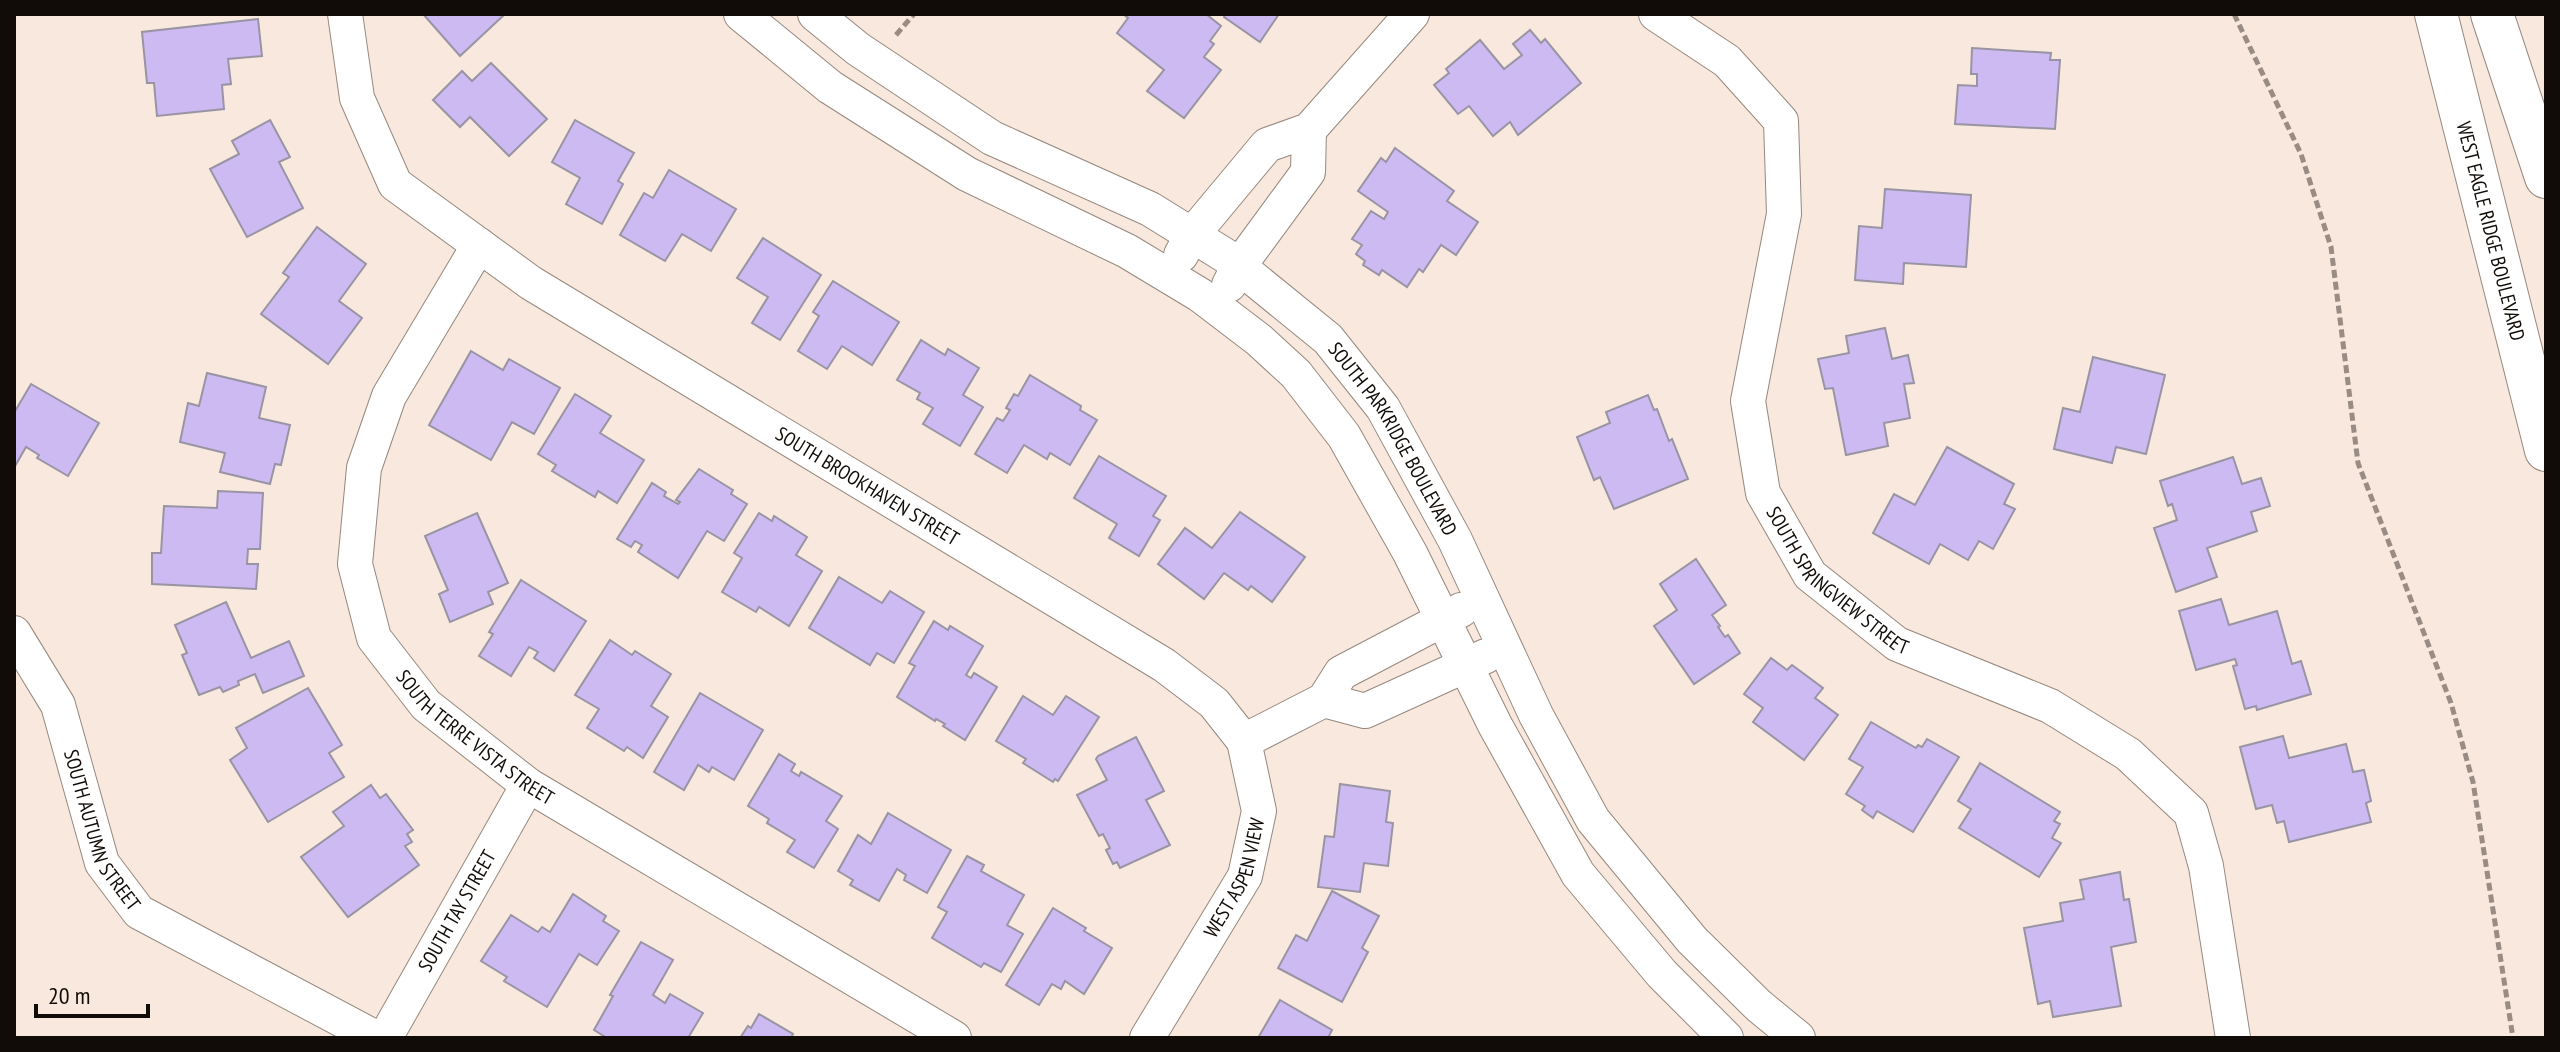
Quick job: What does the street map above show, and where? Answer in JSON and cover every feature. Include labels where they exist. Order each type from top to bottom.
[{"type":"street","name":"SOUTH BROOKHAVEN STREET","points":[[345,14],[357,98],[395,184],[531,283],[1164,665],[1214,703],[1244,741]]},
{"type":"street","name":"SOUTH PARKRIDGE BOULEVARD","points":[[741,14],[830,87],[967,174],[1127,251],[1217,307],[1296,374],[1344,436],[1410,553],[1495,725],[1578,874],[1711,1033]]},
{"type":"street","name":"SOUTH PARKRIDGE BOULEVARD","points":[[815,14],[858,49],[992,138],[1150,209],[1192,235],[1239,266],[1328,339],[1383,408],[1455,540],[1536,715],[1593,820],[1692,940],[1744,991],[1778,1032]]},
{"type":"street","points":[[1170,277],[1192,235],[1267,145],[1309,130],[1412,14]]},
{"type":"street","name":"SOUTH SPRINGVIEW STREET","points":[[1656,14],[1727,61],[1781,121],[1784,214],[1748,401],[1763,493],[1810,575],[1897,644],[2050,706],[2128,754],[2191,813],[2206,866],[2233,1038]]},
{"type":"street","name":"WEST EAGLE RIDGE BOULEVARD","points":[[2436,14],[2546,450]]},
{"type":"street","points":[[2492,14],[2546,177]]},
{"type":"street","points":[[1217,307],[1239,266],[1308,172],[1309,130]]},
{"type":"street","name":"SOUTH TERRE VISTA STREET","points":[[479,245],[389,396],[364,468],[355,564],[374,638],[426,705],[528,785],[954,1038]]},
{"type":"street","points":[[1244,741],[1324,700],[1341,673],[1482,600]]},
{"type":"street","name":"SOUTH AUTUMN STREET","points":[[14,633],[58,705],[102,863],[139,912],[376,1038]]},
{"type":"street","points":[[1324,700],[1365,711],[1504,647]]},
{"type":"street","name":"WEST ASPEN VIEW","points":[[1147,1038],[1245,876],[1259,811],[1244,741]]},
{"type":"street","name":"SOUTH TAY STREET","points":[[385,1038],[528,785]]},
{"type":"street","points":[[1711,1033],[1744,991]]},
{"type":"path","points":[[2234,14],[2301,154],[2331,247],[2358,463],[2451,703],[2473,782],[2513,1038]]},
{"type":"building","points":[[423,14],[505,14],[460,56]]},
{"type":"building","points":[[1123,14],[1206,14],[1221,26],[1210,41],[1214,44],[1204,57],[1221,70],[1184,118],[1147,91],[1164,70],[1117,33],[1128,18]]},
{"type":"building","points":[[1226,14],[1279,14],[1260,42],[1224,17]]},
{"type":"building","points":[[258,19],[262,56],[228,59],[231,84],[222,85],[224,109],[157,116],[154,83],[147,83],[142,32]]},
{"type":"building","points":[[1530,30],[1541,43],[1545,39],[1581,83],[1518,135],[1510,122],[1493,136],[1469,106],[1458,114],[1434,85],[1449,73],[1446,69],[1480,40],[1504,69],[1522,55],[1513,44]]},
{"type":"building","points":[[1972,48],[2051,53],[2050,60],[2060,60],[2055,129],[1955,124],[1958,85],[1977,86],[1977,74],[1971,74]]},
{"type":"building","points":[[491,63],[547,119],[509,156],[470,117],[460,127],[433,100],[462,71],[472,81]]},
{"type":"building","points":[[270,120],[290,157],[279,162],[303,208],[247,237],[210,169],[239,154],[232,141]]},
{"type":"building","points":[[575,120],[634,153],[618,181],[623,184],[602,224],[566,204],[580,178],[552,162]]},
{"type":"building","points":[[1395,148],[1454,191],[1447,201],[1478,222],[1456,255],[1441,245],[1423,272],[1419,269],[1407,287],[1382,270],[1379,275],[1363,265],[1365,261],[1356,254],[1362,245],[1352,239],[1371,211],[1384,219],[1388,212],[1358,191],[1381,158],[1386,162]]},
{"type":"building","points":[[669,170],[736,209],[711,251],[682,234],[665,261],[620,235],[644,193],[653,198]]},
{"type":"building","points":[[1885,189],[1971,195],[1966,267],[1904,263],[1903,284],[1855,280],[1859,226],[1882,228]]},
{"type":"building","points":[[317,227],[366,264],[339,301],[362,318],[328,364],[261,314],[289,277],[283,273]]},
{"type":"building","points":[[763,238],[821,275],[780,340],[752,323],[768,297],[737,278]]},
{"type":"building","points":[[833,281],[899,322],[872,365],[842,346],[827,369],[798,351],[819,316],[813,312]]},
{"type":"building","points":[[1885,328],[1892,359],[1908,355],[1914,383],[1904,384],[1910,418],[1884,423],[1888,446],[1846,455],[1833,388],[1825,389],[1818,359],[1849,353],[1846,336]]},
{"type":"building","points":[[921,340],[945,355],[948,349],[979,368],[963,395],[983,407],[960,446],[923,424],[933,408],[917,399],[920,393],[897,380]]},
{"type":"building","points":[[471,351],[503,370],[509,359],[560,388],[534,434],[512,422],[491,460],[429,425]]},
{"type":"building","points":[[2093,357],[2165,375],[2146,454],[2116,447],[2112,463],[2054,449],[2063,408],[2080,412]]},
{"type":"building","points":[[207,373],[266,387],[259,418],[290,425],[281,465],[275,464],[270,484],[220,472],[225,453],[180,442],[188,403],[199,406]]},
{"type":"building","points":[[1030,375],[1081,406],[1080,410],[1097,420],[1070,465],[1050,453],[1047,459],[1024,445],[1007,473],[975,454],[997,418],[1003,421],[1014,394],[1018,396]]},
{"type":"building","points":[[31,384],[99,423],[68,476],[37,458],[39,455],[26,447],[14,468],[14,413]]},
{"type":"building","points":[[575,394],[611,416],[600,433],[644,460],[617,503],[598,491],[595,497],[552,471],[556,465],[538,454]]},
{"type":"building","points":[[1648,395],[1669,441],[1672,439],[1688,479],[1614,509],[1600,477],[1594,480],[1577,437],[1610,423],[1606,412]]},
{"type":"building","points":[[1947,447],[2014,484],[2004,504],[2015,509],[1993,549],[1979,541],[1968,560],[1940,544],[1929,564],[1873,533],[1894,494],[1915,505]]},
{"type":"building","points":[[1099,456],[1166,496],[1153,516],[1160,520],[1139,556],[1109,538],[1117,524],[1074,498]]},
{"type":"building","points":[[2233,457],[2242,484],[2261,478],[2270,506],[2251,512],[2257,531],[2207,548],[2217,577],[2176,592],[2154,528],[2177,520],[2172,504],[2168,506],[2160,481]]},
{"type":"building","points":[[699,469],[733,490],[731,494],[747,504],[724,541],[707,531],[678,578],[638,552],[642,545],[635,541],[631,547],[617,539],[652,483],[666,492],[664,496],[678,504],[680,502],[676,500]]},
{"type":"building","points":[[218,491],[263,493],[260,549],[248,549],[247,564],[258,564],[256,589],[152,584],[152,553],[161,553],[164,506],[217,508]]},
{"type":"building","points":[[1240,512],[1305,557],[1272,602],[1251,586],[1248,590],[1224,573],[1204,599],[1158,564],[1185,528],[1212,548]]},
{"type":"building","points":[[477,513],[508,583],[488,592],[493,604],[450,622],[439,594],[448,590],[425,536]]},
{"type":"building","points":[[759,513],[772,521],[774,516],[807,537],[796,555],[822,571],[789,626],[759,607],[756,612],[722,592],[742,558],[734,553]]},
{"type":"building","points":[[1696,559],[1726,605],[1712,615],[1725,637],[1728,635],[1740,653],[1694,684],[1654,626],[1677,610],[1660,584]]},
{"type":"building","points":[[839,577],[882,603],[890,591],[924,612],[894,663],[877,653],[870,665],[809,628]]},
{"type":"building","points":[[521,580],[586,621],[554,671],[534,658],[538,652],[529,647],[511,676],[479,656],[493,634],[489,632]]},
{"type":"building","points":[[2221,599],[2229,625],[2277,611],[2292,664],[2301,661],[2311,694],[2257,710],[2256,706],[2245,709],[2233,666],[2237,665],[2235,659],[2196,670],[2179,611]]},
{"type":"building","points":[[226,602],[251,658],[289,641],[304,676],[263,693],[255,674],[223,692],[220,687],[199,695],[182,655],[187,653],[175,625]]},
{"type":"building","points":[[934,621],[948,630],[950,626],[983,646],[966,675],[971,678],[974,673],[997,687],[965,740],[943,726],[945,724],[897,697],[915,666],[909,663]]},
{"type":"building","points":[[610,640],[632,655],[635,651],[671,674],[651,706],[668,717],[643,758],[627,747],[624,751],[587,728],[599,709],[575,695]]},
{"type":"building","points":[[1771,658],[1787,670],[1792,665],[1823,688],[1815,698],[1838,715],[1804,760],[1753,722],[1763,708],[1744,694]]},
{"type":"building","points":[[308,688],[342,745],[329,753],[344,777],[268,822],[230,760],[247,748],[236,728]]},
{"type":"building","points":[[700,693],[763,730],[734,780],[712,767],[709,772],[698,765],[684,790],[654,772]]},
{"type":"building","points":[[1023,696],[1053,715],[1066,696],[1099,717],[1058,781],[1055,779],[1053,782],[1023,763],[1026,759],[996,741]]},
{"type":"building","points":[[1871,722],[1916,748],[1918,745],[1922,747],[1927,739],[1959,757],[1913,832],[1877,811],[1873,818],[1862,810],[1865,806],[1846,794],[1863,767],[1849,759]]},
{"type":"building","points":[[2283,736],[2289,758],[2346,744],[2353,772],[2364,770],[2371,801],[2366,803],[2371,822],[2289,842],[2284,821],[2277,823],[2272,805],[2256,809],[2240,747]]},
{"type":"building","points":[[1136,737],[1164,791],[1146,800],[1170,845],[1120,868],[1117,862],[1113,864],[1103,834],[1099,836],[1077,795],[1107,780],[1096,759],[1098,756]]},
{"type":"building","points":[[779,754],[795,764],[791,771],[799,776],[801,772],[842,796],[826,821],[838,829],[814,868],[787,852],[795,840],[767,823],[769,819],[748,806]]},
{"type":"building","points":[[1980,763],[2060,812],[2054,821],[2060,824],[2052,838],[2061,843],[2039,877],[1959,828],[1971,809],[1958,801]]},
{"type":"building","points":[[1340,784],[1390,791],[1386,822],[1393,823],[1388,866],[1364,863],[1360,892],[1318,887],[1325,836],[1334,837]]},
{"type":"building","points":[[371,785],[380,798],[386,794],[413,830],[407,834],[412,842],[405,846],[419,865],[348,917],[301,857],[344,826],[333,812]]},
{"type":"building","points":[[888,813],[951,850],[927,893],[904,880],[906,875],[897,869],[879,901],[850,885],[853,880],[838,871],[858,835],[871,844]]},
{"type":"building","points":[[967,856],[984,865],[981,871],[1024,895],[1007,925],[1023,934],[1001,972],[984,963],[981,967],[932,938],[947,912],[938,907]]},
{"type":"building","points":[[2120,872],[2124,900],[2129,899],[2136,942],[2111,947],[2121,1006],[2053,1017],[2050,1001],[2038,1004],[2024,928],[2063,921],[2060,903],[2084,899],[2080,880]]},
{"type":"building","points":[[1332,891],[1379,916],[1362,948],[1368,952],[1342,1002],[1278,968],[1296,935],[1307,941]]},
{"type":"building","points":[[573,894],[606,916],[603,921],[619,931],[597,965],[579,954],[547,1007],[504,981],[507,977],[481,961],[511,915],[538,932],[542,927],[550,932]]},
{"type":"building","points":[[1053,908],[1112,948],[1084,994],[1065,981],[1061,989],[1052,984],[1039,1005],[1006,985]]},
{"type":"building","points":[[641,942],[673,960],[653,995],[665,1003],[670,994],[703,1013],[688,1038],[607,1038],[594,1030]]},
{"type":"building","points":[[1280,1000],[1332,1030],[1328,1038],[1258,1038]]},
{"type":"building","points":[[759,1014],[793,1034],[791,1038],[740,1038],[748,1026],[751,1028]]}]
